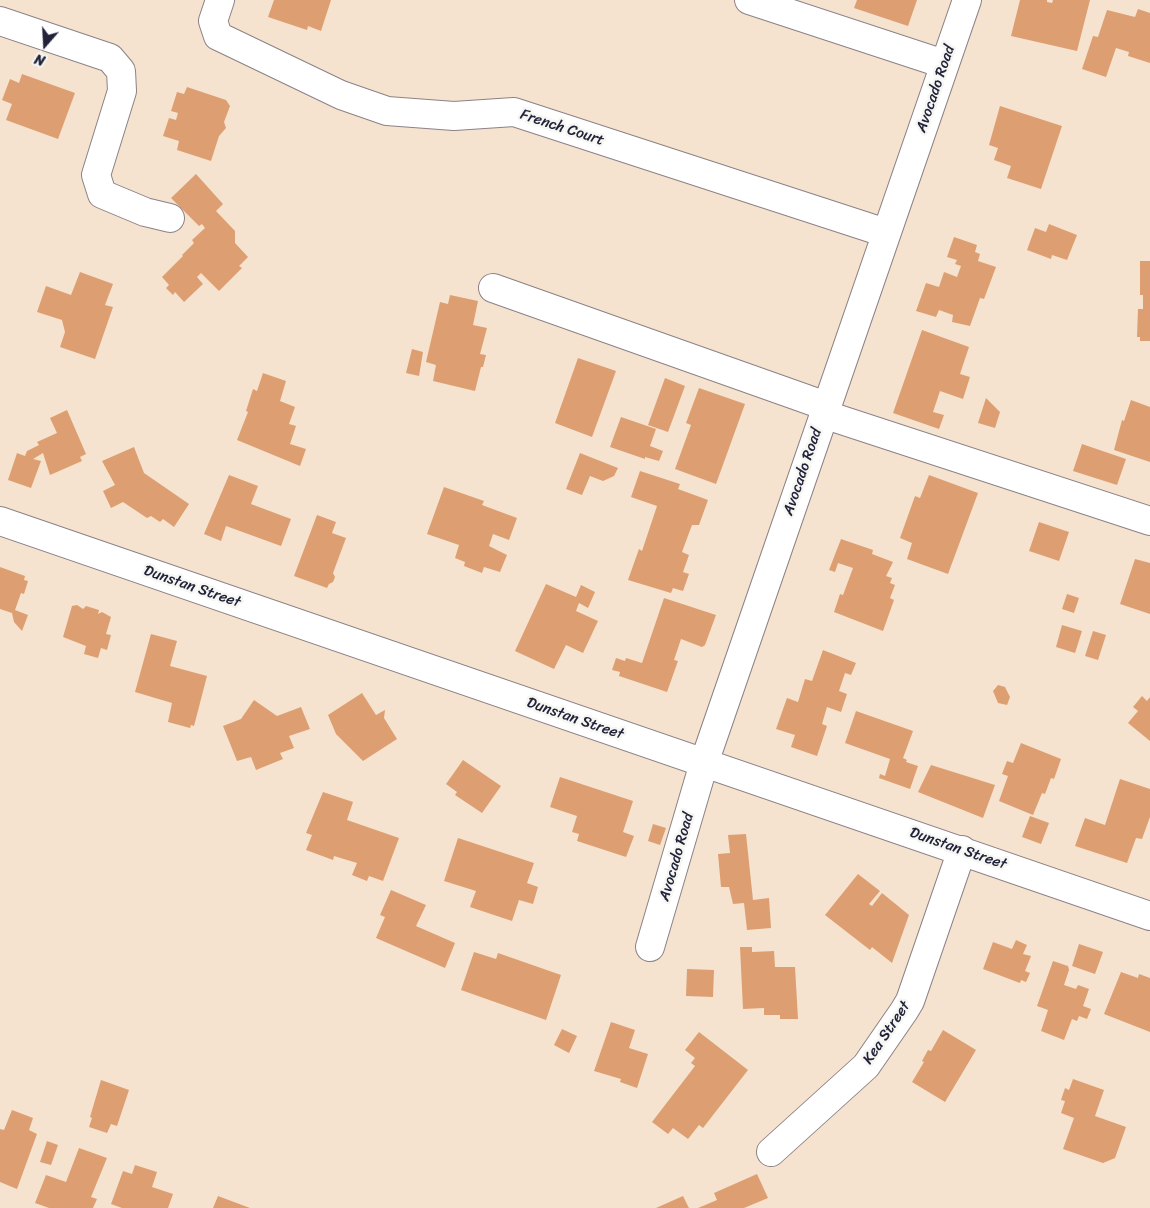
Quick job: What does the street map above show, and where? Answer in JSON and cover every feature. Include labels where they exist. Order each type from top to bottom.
[{"type":"street","name":"French Court","points":[[220,0],[213,21],[218,36],[341,95],[387,111],[454,116],[514,112],[886,233]]},
{"type":"street","points":[[749,0],[944,64]]},
{"type":"street","name":"Avocado Road","points":[[650,947],[704,763],[967,0]]},
{"type":"street","points":[[0,21],[110,58],[121,71],[122,92],[96,175],[102,194],[145,212],[170,218]]},
{"type":"street","points":[[493,288],[825,410],[1150,521]]},
{"type":"street","name":"Dunstan Street","points":[[0,521],[1150,916]]},
{"type":"street","name":"Kea Street","points":[[770,1152],[866,1066],[904,1011],[910,1001],[962,850]]},
{"type":"building","points":[[274,0],[331,0],[321,31],[308,26],[307,30],[268,17]]},
{"type":"building","points":[[857,0],[917,0],[908,26],[854,8]]},
{"type":"building","points":[[1020,0],[1047,0],[1047,2],[1052,3],[1053,0],[1090,0],[1077,51],[1011,36]]},
{"type":"building","points":[[1138,9],[1150,13],[1150,63],[1128,56],[1129,52],[1116,48],[1106,77],[1082,69],[1093,36],[1098,37],[1107,10],[1135,17]]},
{"type":"building","points":[[22,74],[75,93],[58,139],[6,120],[12,104],[2,100],[10,79],[19,83]]},
{"type":"building","points":[[187,87],[226,100],[230,106],[224,122],[226,128],[219,136],[211,161],[177,150],[179,141],[163,136],[169,118],[176,120],[178,113],[171,111],[177,92],[184,94]]},
{"type":"building","points":[[1000,106],[1062,126],[1041,189],[1007,178],[1011,166],[994,160],[998,148],[989,145]]},
{"type":"building","points":[[196,174],[223,204],[216,211],[235,231],[235,243],[248,257],[239,266],[242,268],[219,291],[201,273],[197,277],[203,284],[184,302],[175,292],[173,295],[166,288],[169,285],[162,277],[183,256],[194,243],[192,240],[205,228],[202,224],[199,226],[171,198]]},
{"type":"building","points":[[1049,224],[1077,235],[1067,260],[1052,255],[1051,259],[1027,250],[1035,228],[1046,232]]},
{"type":"building","points":[[954,237],[977,245],[975,252],[980,254],[978,261],[996,267],[984,299],[980,298],[970,326],[952,322],[953,315],[939,310],[936,317],[916,311],[926,283],[939,287],[944,272],[957,277],[961,266],[955,264],[957,260],[947,257]]},
{"type":"building","points":[[1140,261],[1150,261],[1150,341],[1140,341],[1140,337],[1137,337],[1138,309],[1143,309],[1143,295],[1140,295]]},
{"type":"building","points":[[80,272],[113,284],[105,305],[113,307],[95,359],[60,347],[65,332],[62,320],[37,312],[46,286],[71,295]]},
{"type":"building","points":[[450,295],[478,301],[473,325],[487,328],[480,354],[486,355],[475,391],[433,381],[436,365],[426,362],[440,302],[448,304]]},
{"type":"building","points":[[922,330],[969,347],[960,374],[970,377],[963,399],[940,391],[933,412],[944,415],[939,429],[893,413]]},
{"type":"building","points":[[412,349],[423,352],[419,376],[406,373]]},
{"type":"building","points":[[578,358],[616,371],[592,437],[555,423]]},
{"type":"building","points":[[263,373],[286,381],[280,401],[295,407],[289,424],[296,426],[290,444],[306,449],[300,466],[237,440],[248,412],[246,411],[253,389],[257,391]]},
{"type":"building","points":[[665,378],[685,386],[668,432],[648,425]]},
{"type":"building","points":[[699,388],[745,404],[716,484],[675,469],[691,425],[686,423]]},
{"type":"building","points":[[986,398],[1000,412],[995,428],[978,423]]},
{"type":"building","points":[[1131,400],[1150,407],[1150,462],[1114,450],[1122,420],[1124,421]]},
{"type":"building","points":[[67,410],[86,454],[80,457],[82,461],[50,475],[43,453],[33,459],[41,461],[31,488],[8,480],[17,453],[25,456],[27,451],[39,445],[37,442],[57,433],[50,418]]},
{"type":"building","points":[[621,417],[656,429],[650,446],[663,451],[659,461],[645,457],[645,459],[610,447]]},
{"type":"building","points":[[1082,444],[1126,459],[1117,485],[1073,471]]},
{"type":"building","points":[[134,447],[144,473],[189,504],[174,527],[163,519],[160,522],[151,516],[147,518],[123,502],[111,508],[103,491],[115,485],[102,461]]},
{"type":"building","points":[[580,453],[618,468],[614,476],[603,481],[590,476],[582,495],[566,489]]},
{"type":"building","points":[[640,471],[680,484],[678,489],[708,500],[699,525],[692,525],[682,552],[689,555],[683,572],[689,574],[683,591],[673,588],[671,593],[628,580],[639,549],[642,551],[657,506],[631,497]]},
{"type":"building","points":[[229,475],[258,486],[251,504],[291,519],[281,546],[226,526],[221,541],[204,534]]},
{"type":"building","points":[[929,475],[978,493],[948,574],[907,559],[912,543],[900,538],[915,496],[920,498]]},
{"type":"building","points":[[444,487],[484,501],[482,505],[517,518],[509,540],[493,534],[489,546],[507,555],[500,572],[484,567],[482,573],[464,566],[465,562],[455,558],[459,545],[427,534]]},
{"type":"building","points":[[317,515],[336,522],[332,533],[346,538],[333,573],[335,577],[327,588],[294,576]]},
{"type":"building","points":[[1039,522],[1069,532],[1059,561],[1029,551]]},
{"type":"building","points":[[841,539],[873,550],[872,554],[893,562],[886,576],[892,578],[890,583],[895,585],[890,598],[894,600],[883,631],[834,612],[840,594],[843,595],[853,568],[838,563],[835,572],[829,570]]},
{"type":"building","points":[[1135,559],[1150,563],[1150,614],[1120,604]]},
{"type":"building","points":[[0,567],[25,576],[24,580],[28,581],[24,594],[21,593],[15,610],[28,615],[22,631],[14,622],[12,613],[0,609]]},
{"type":"building","points":[[546,584],[576,597],[581,585],[595,592],[588,608],[579,603],[576,611],[598,621],[583,653],[566,645],[554,669],[515,651]]},
{"type":"building","points":[[1067,594],[1079,598],[1074,613],[1062,609]]},
{"type":"building","points":[[664,598],[716,615],[705,645],[702,647],[681,639],[674,660],[678,661],[667,692],[619,676],[620,672],[612,670],[616,658],[625,661],[626,658],[642,663]]},
{"type":"building","points":[[77,605],[83,609],[86,606],[99,610],[98,614],[102,612],[111,617],[106,634],[111,635],[107,650],[101,648],[98,658],[84,654],[86,646],[63,637],[72,606]]},
{"type":"building","points":[[1062,625],[1082,631],[1075,653],[1056,647]]},
{"type":"building","points":[[1093,631],[1106,635],[1098,660],[1085,656]]},
{"type":"building","points":[[151,634],[177,641],[170,666],[207,676],[194,726],[191,725],[190,728],[168,722],[172,703],[135,692]]},
{"type":"building","points":[[823,650],[856,663],[851,675],[845,673],[839,691],[847,694],[841,712],[827,707],[822,724],[827,726],[817,756],[791,747],[795,735],[776,729],[787,698],[798,702],[805,679],[812,681]]},
{"type":"building","points":[[998,685],[1005,687],[1010,697],[1007,705],[998,703],[993,691]]},
{"type":"building","points":[[362,693],[376,715],[385,710],[384,718],[397,739],[363,761],[336,734],[328,715]]},
{"type":"building","points":[[1142,696],[1147,701],[1150,697],[1150,741],[1128,723],[1138,711],[1133,707]]},
{"type":"building","points":[[254,700],[277,716],[301,707],[310,729],[289,736],[294,748],[280,753],[283,759],[256,770],[251,757],[237,761],[223,726],[241,719]]},
{"type":"building","points":[[856,711],[913,731],[903,758],[907,760],[906,762],[918,766],[910,789],[879,778],[880,774],[885,776],[890,759],[845,743]]},
{"type":"building","points":[[1021,743],[1061,759],[1054,779],[1051,778],[1045,794],[1042,793],[1033,815],[999,801],[1008,776],[1002,774],[1007,761],[1013,763]]},
{"type":"building","points":[[463,760],[501,786],[482,813],[455,795],[457,792],[446,784]]},
{"type":"building","points":[[931,765],[995,785],[983,818],[918,792]]},
{"type":"building","points":[[560,777],[633,801],[623,832],[634,836],[626,857],[577,841],[579,834],[572,832],[577,816],[550,807]]},
{"type":"building","points":[[1120,779],[1150,789],[1150,817],[1142,839],[1136,838],[1127,863],[1075,846],[1085,818],[1105,825]]},
{"type":"building","points":[[323,792],[353,802],[347,820],[399,838],[383,881],[369,876],[367,881],[352,875],[357,863],[334,856],[333,860],[306,850],[312,835],[306,833]]},
{"type":"building","points":[[1030,816],[1049,823],[1041,844],[1022,837]]},
{"type":"building","points":[[653,824],[666,828],[660,845],[648,841]]},
{"type":"building","points":[[746,834],[753,900],[769,898],[771,928],[747,930],[744,903],[733,904],[729,887],[721,887],[718,854],[730,853],[728,835]]},
{"type":"building","points":[[458,838],[534,863],[527,883],[538,887],[533,904],[519,900],[512,921],[470,907],[476,891],[444,881]]},
{"type":"building","points":[[858,874],[880,891],[869,904],[872,906],[882,893],[909,915],[892,963],[872,947],[870,950],[825,915]]},
{"type":"building","points":[[391,890],[426,905],[416,926],[455,943],[445,968],[376,938],[385,917],[380,915]]},
{"type":"building","points":[[1016,940],[1027,945],[1023,954],[1031,956],[1025,971],[1030,973],[1026,982],[1021,980],[1020,983],[983,969],[993,942],[1012,949]]},
{"type":"building","points":[[1079,944],[1103,952],[1095,974],[1072,966]]},
{"type":"building","points":[[740,947],[752,947],[752,952],[774,951],[775,967],[795,967],[798,1019],[780,1019],[780,1015],[764,1015],[764,1008],[743,1009]]},
{"type":"building","points":[[474,952],[496,959],[498,953],[561,975],[546,1020],[461,990]]},
{"type":"building","points":[[1053,961],[1068,966],[1069,970],[1064,985],[1076,989],[1078,985],[1089,989],[1083,1006],[1091,1009],[1087,1019],[1079,1016],[1077,1021],[1072,1019],[1064,1040],[1041,1031],[1048,1010],[1037,1006]]},
{"type":"building","points":[[687,969],[714,970],[713,997],[686,996]]},
{"type":"building","points":[[1121,972],[1138,978],[1139,974],[1150,978],[1150,1032],[1104,1014]]},
{"type":"building","points":[[611,1022],[635,1030],[629,1048],[648,1054],[637,1088],[620,1082],[621,1079],[594,1071]]},
{"type":"building","points":[[562,1029],[577,1036],[569,1053],[554,1045]]},
{"type":"building","points":[[943,1030],[976,1050],[945,1102],[912,1082],[924,1062],[922,1061],[928,1050],[931,1051]]},
{"type":"building","points":[[699,1032],[748,1070],[703,1128],[699,1125],[688,1139],[673,1128],[668,1134],[652,1122],[695,1066],[691,1063],[695,1058],[685,1050]]},
{"type":"building","points":[[1073,1079],[1104,1090],[1095,1116],[1126,1127],[1115,1158],[1103,1163],[1063,1149],[1074,1118],[1061,1113],[1065,1101],[1061,1100],[1065,1088],[1069,1090]]},
{"type":"building","points":[[101,1080],[129,1090],[117,1126],[111,1124],[107,1133],[89,1127],[92,1118],[90,1117]]},
{"type":"building","points":[[12,1110],[33,1118],[29,1130],[37,1134],[17,1189],[0,1182],[0,1129],[4,1130]]},
{"type":"building","points":[[47,1141],[58,1145],[51,1165],[40,1162]]},
{"type":"building","points":[[79,1148],[107,1158],[91,1197],[97,1199],[93,1208],[49,1208],[35,1203],[46,1175],[66,1182]]},
{"type":"building","points":[[135,1165],[157,1172],[152,1187],[173,1194],[168,1208],[122,1208],[111,1204],[123,1171],[132,1174]]},
{"type":"building","points":[[757,1174],[768,1198],[744,1208],[698,1208],[717,1200],[714,1193]]},
{"type":"building","points":[[218,1196],[250,1208],[213,1208]]},
{"type":"building","points":[[683,1196],[689,1208],[656,1208]]}]
